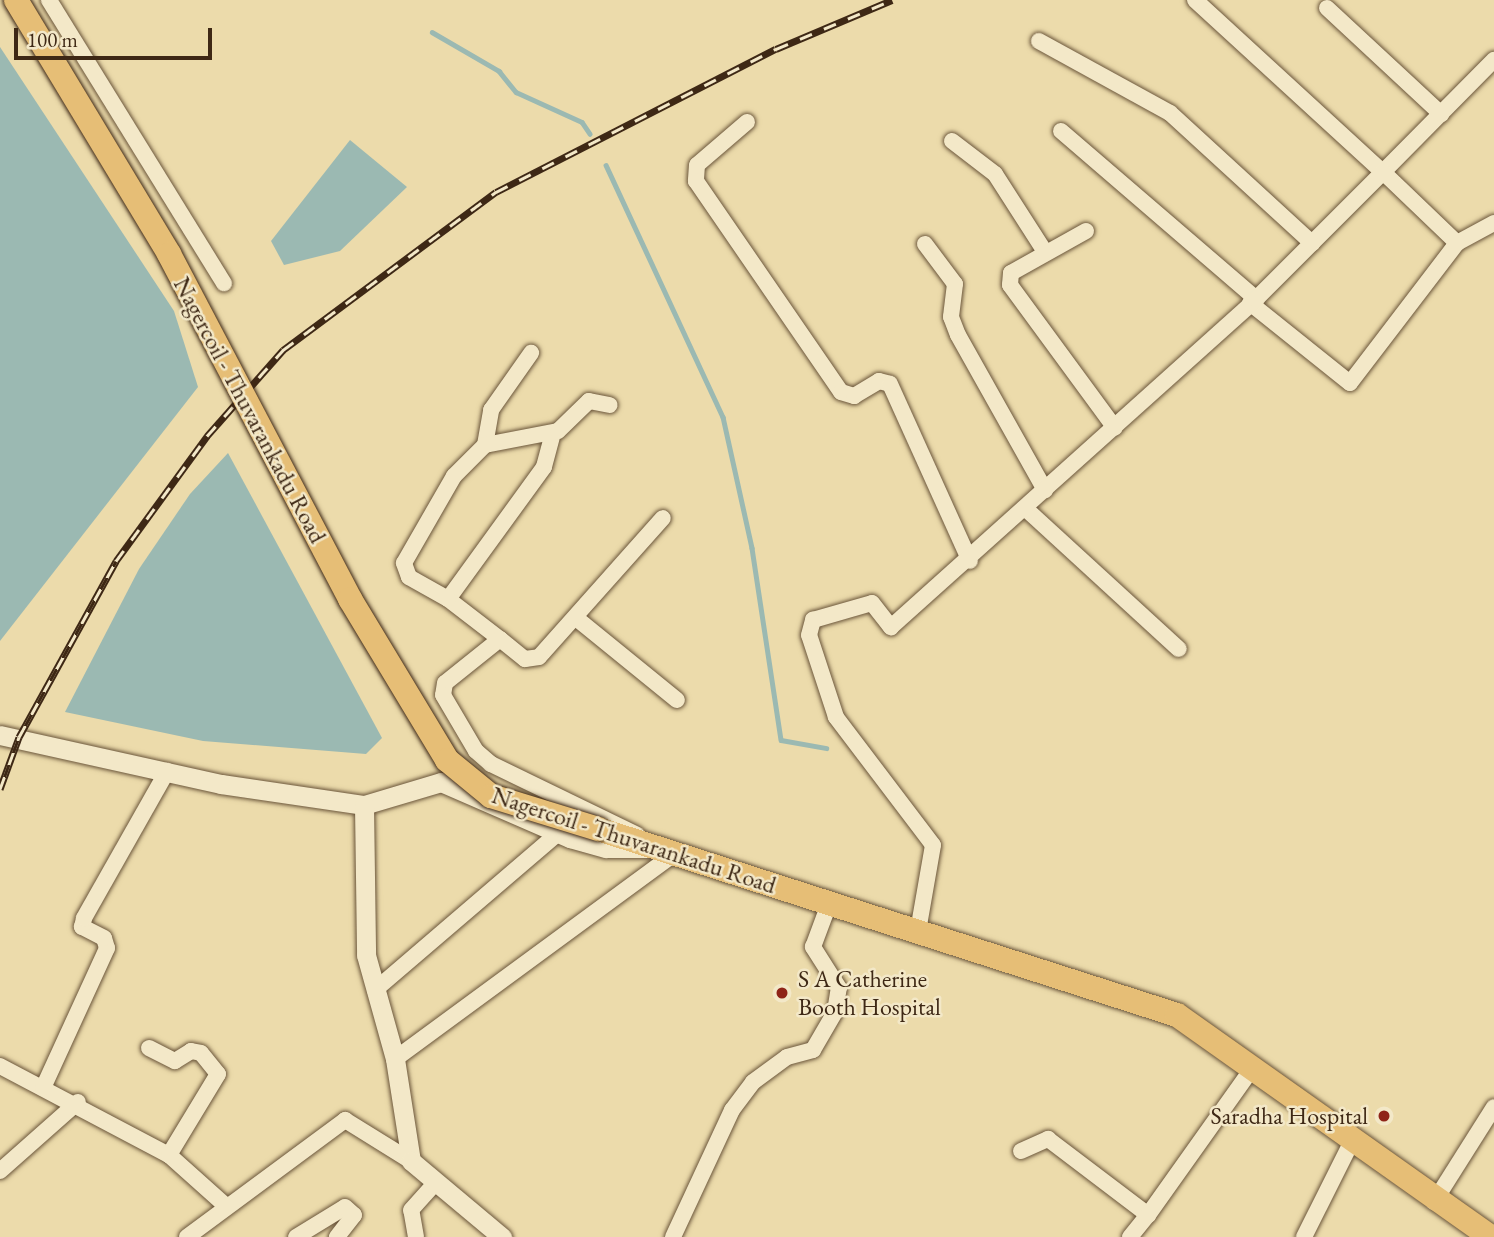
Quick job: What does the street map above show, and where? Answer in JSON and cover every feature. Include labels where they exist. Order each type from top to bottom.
[{"type":"main road","name":"Nagercoil - Thuvarankadu Road","points":[[16,0],[112,154],[350,599],[447,760],[491,796],[829,904],[1130,995],[1177,1015],[1254,1066],[1434,1202],[1491,1237]]},
{"type":"street","points":[[49,0],[224,283]]},
{"type":"street","points":[[1195,0],[1457,243]]},
{"type":"street","points":[[1327,8],[1441,114]]},
{"type":"street","points":[[1039,41],[1170,113],[1312,243]]},
{"type":"street","points":[[918,931],[933,845],[836,718],[809,625],[816,617],[872,603],[891,627],[970,561],[1253,301],[1494,60]]},
{"type":"street","points":[[747,122],[697,165],[696,181],[841,392],[854,396],[879,381],[890,384],[970,561]]},
{"type":"street","points":[[1061,131],[1345,384],[1457,243],[1494,223]]},
{"type":"street","points":[[952,141],[995,174],[1045,252]]},
{"type":"street","points":[[1086,230],[1011,273],[1010,285],[1115,428]]},
{"type":"street","points":[[925,244],[955,284],[951,317],[958,335],[1045,490]]},
{"type":"street","points":[[531,353],[491,410],[485,445],[441,494],[404,564],[409,577],[448,599],[500,639],[535,660],[576,618],[663,518]]},
{"type":"street","points":[[485,445],[553,433],[589,401],[610,405]]},
{"type":"street","points":[[448,599],[544,467],[553,433]]},
{"type":"street","points":[[1026,509],[1179,649]]},
{"type":"street","points":[[576,618],[677,700]]},
{"type":"street","points":[[500,639],[442,689],[476,751],[508,775],[607,816],[665,850]]},
{"type":"street","points":[[0,734],[167,771],[363,805],[441,782],[557,834],[606,848],[665,850]]},
{"type":"street","points":[[43,1088],[107,948],[104,938],[82,927],[84,918],[167,771]]},
{"type":"street","points":[[363,805],[366,955],[395,1059],[411,1161]]},
{"type":"street","points":[[375,990],[557,834]]},
{"type":"street","points":[[395,1059],[665,850]]},
{"type":"street","points":[[673,1237],[732,1110],[753,1082],[787,1057],[813,1050],[835,1012],[838,988],[813,947],[829,904]]},
{"type":"street","points":[[149,1048],[175,1061],[191,1051],[201,1053],[218,1074],[169,1155]]},
{"type":"street","points":[[0,1066],[78,1102],[169,1155],[225,1205]]},
{"type":"street","points":[[1130,1237],[1254,1066]]},
{"type":"street","points":[[0,1171],[78,1102]]},
{"type":"street","points":[[1434,1202],[1494,1107]]},
{"type":"street","points":[[187,1237],[225,1205],[345,1120],[411,1161],[502,1237]]},
{"type":"street","points":[[1021,1151],[1048,1139],[1148,1215]]},
{"type":"street","points":[[1304,1237],[1352,1141]]},
{"type":"street","points":[[416,1237],[411,1210],[435,1183]]},
{"type":"street","points":[[296,1237],[345,1207],[354,1215],[337,1237]]},
{"type":"water","points":[[0,47],[174,311],[198,387],[0,641]]},
{"type":"water","points":[[350,140],[407,187],[340,251],[284,265],[271,241]]},
{"type":"water","points":[[228,453],[382,738],[366,754],[203,741],[65,712],[139,569],[190,494]]},
{"type":"waterway","points":[[432,32],[499,71],[516,92],[582,122],[590,134]]},
{"type":"waterway","points":[[606,165],[723,417],[752,548],[781,740],[826,748]]},
{"type":"railway","points":[[0,789],[19,737],[116,561],[207,436],[283,350],[496,192],[776,49],[892,0]]},
{"type":"place","name":"S A Catherine Booth Hospital","points":[[782,993]]},
{"type":"place","name":"Saradha Hospital","points":[[1384,1116]]}]
